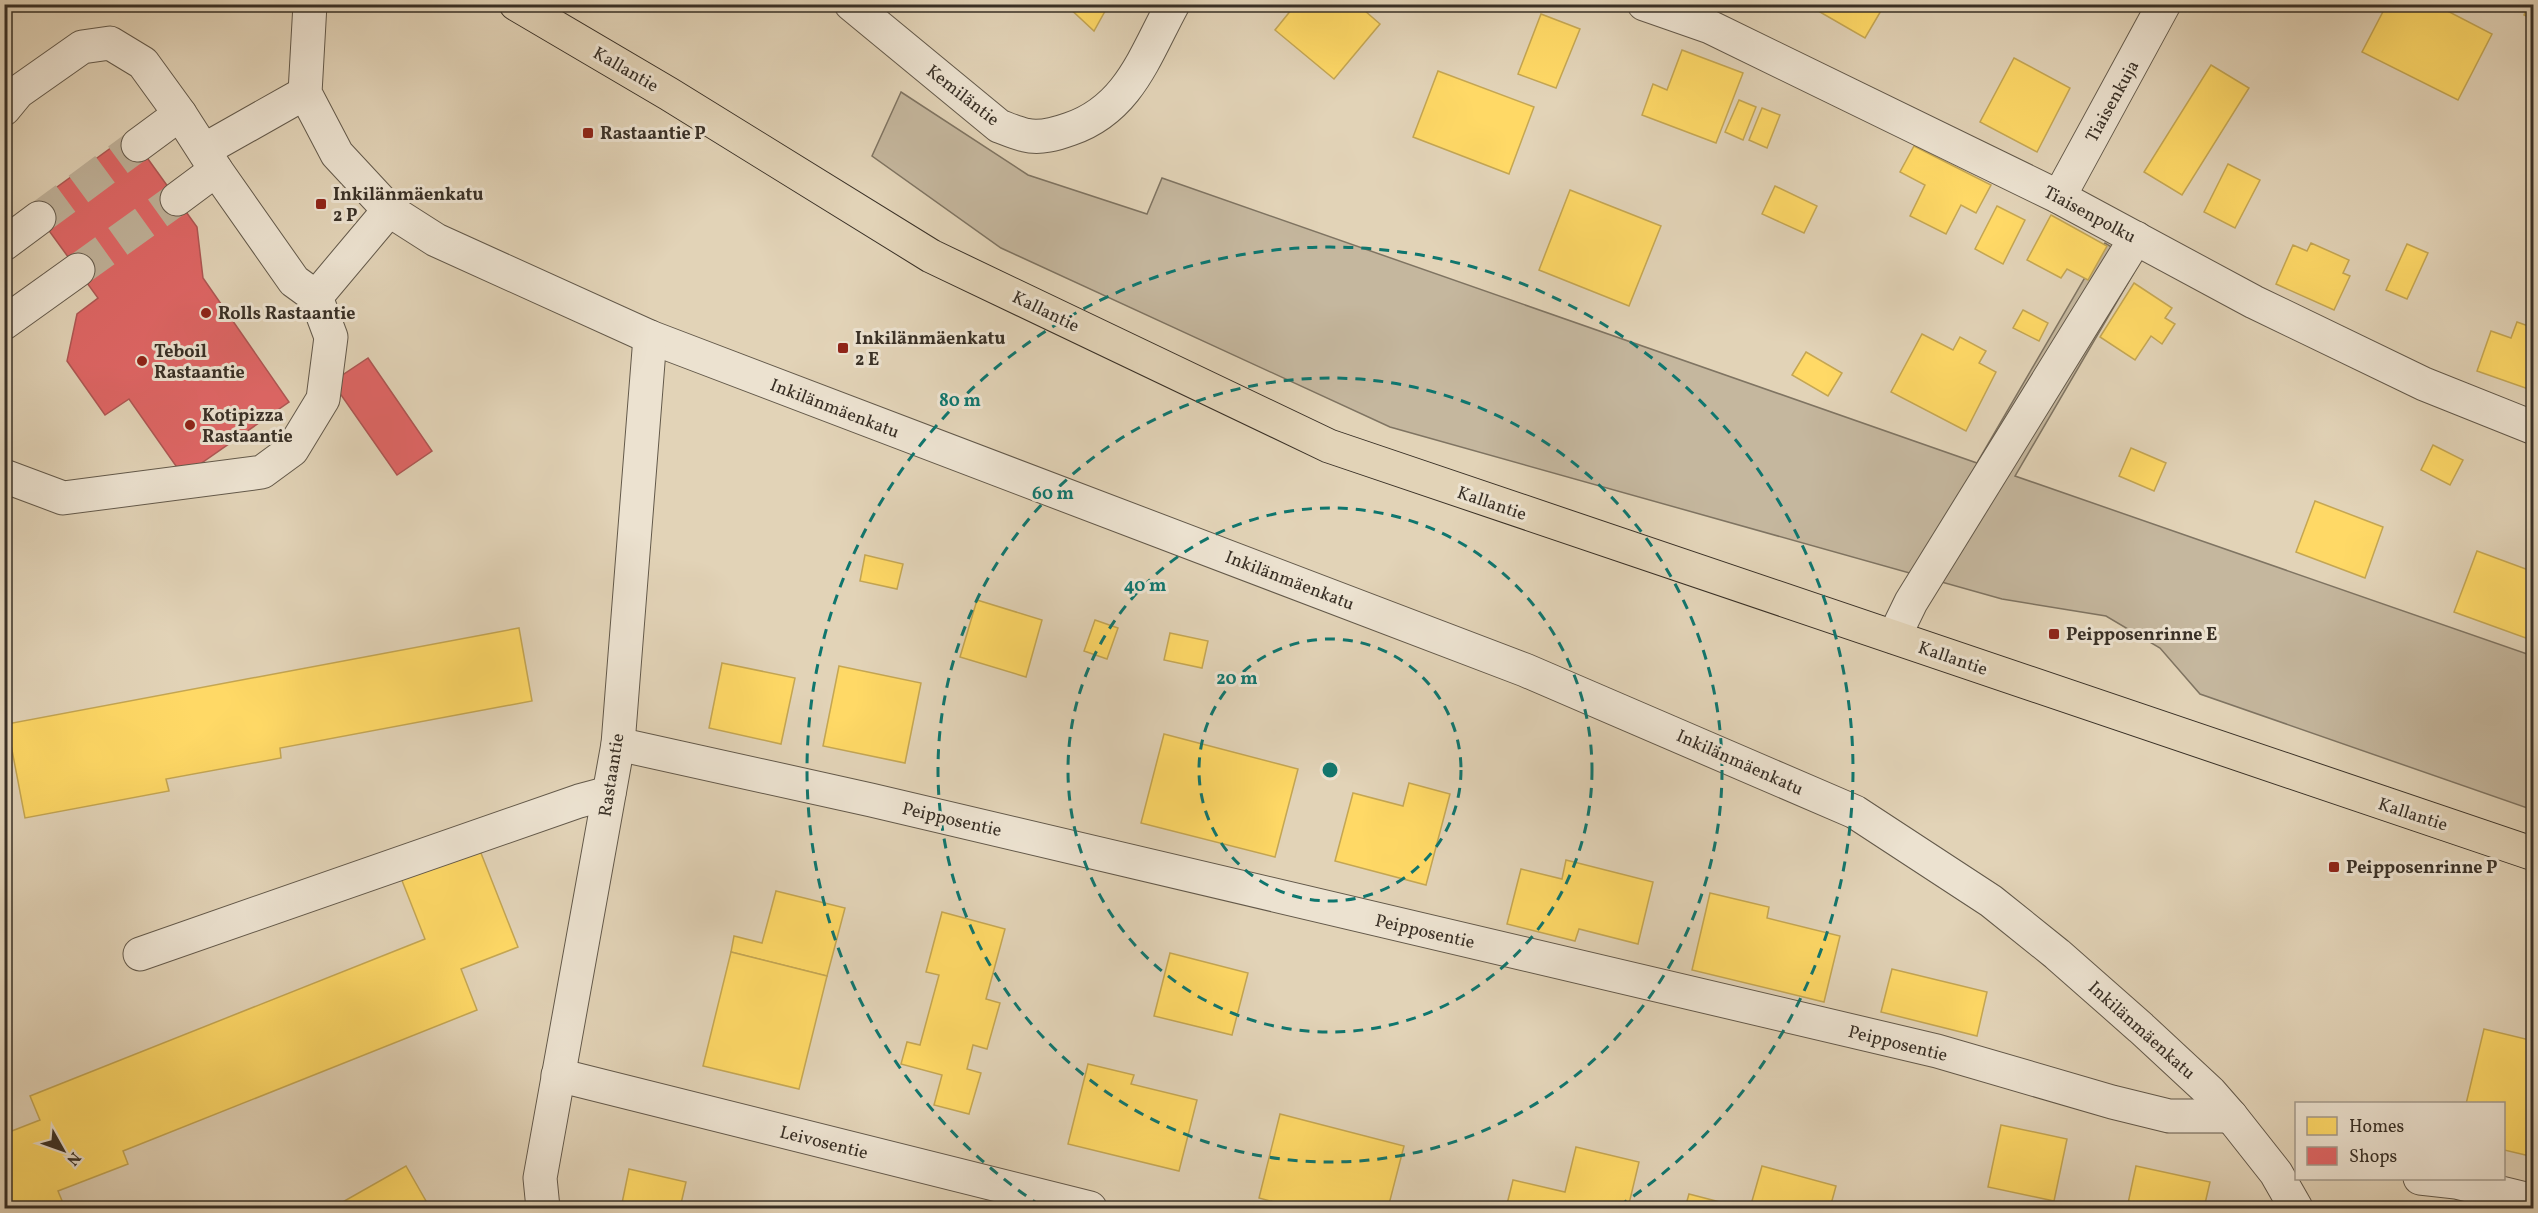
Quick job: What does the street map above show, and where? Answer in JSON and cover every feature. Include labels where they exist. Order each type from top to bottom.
[{"type":"main road","name":"Kallantie","points":[[516,4],[669,94],[931,256],[1329,446],[2154,728],[2534,854]]},
{"type":"street","points":[[177,199],[210,160],[304,93],[310,4]]},
{"type":"street","name":"Kemiläntie","points":[[851,4],[999,126],[1027,136],[1054,135],[1090,123],[1113,106],[1130,84],[1173,4]]},
{"type":"street","name":"Tiaisenpolku","points":[[1644,4],[1710,27],[2059,197],[2254,302],[2424,384],[2534,428]]},
{"type":"street","name":"Tiaisenkuja","points":[[2059,197],[2164,4]]},
{"type":"street","points":[[4,109],[18,92],[82,46],[110,43],[143,63],[294,281],[316,297],[331,337],[323,399],[292,450],[262,472],[63,498],[4,476]]},
{"type":"street","name":"Inkilänmäenkatu","points":[[304,93],[337,154],[389,210],[436,240],[650,337],[1524,670],[1855,812],[1991,901],[2057,954],[2211,1092],[2231,1116],[2286,1172],[2296,1209]]},
{"type":"street","points":[[138,145],[180,114]]},
{"type":"street","points":[[316,297],[389,210]]},
{"type":"street","points":[[4,244],[39,218]]},
{"type":"street","points":[[1893,637],[1911,602],[2136,238]]},
{"type":"street","points":[[4,323],[78,270]]},
{"type":"street","name":"Rastaantie","points":[[543,1209],[540,1178],[618,744],[650,337]]},
{"type":"street","name":"Peipposentie","points":[[618,744],[871,800],[1937,1051],[2112,1102],[2169,1116],[2231,1116]]},
{"type":"street","points":[[140,954],[579,801],[609,793]]},
{"type":"street","name":"Leivosentie","points":[[558,1075],[1090,1209]]},
{"type":"street","points":[[2432,1180],[2456,1182],[2534,1201]]},
{"type":"shaded area","points":[[901,92],[1028,175],[1147,214],[1162,178],[1977,463],[2105,243],[2139,264],[2015,476],[2533,656],[2533,810],[2200,694],[2160,648],[2106,616],[2002,599],[1390,427],[1001,248],[872,156]]},
{"type":"building: Homes","points":[[1065,4],[1109,4],[1094,31]]},
{"type":"building: Homes","points":[[1296,4],[1357,4],[1380,24],[1334,79],[1275,30]]},
{"type":"building: Homes","points":[[1806,4],[1885,4],[1865,38]]},
{"type":"building: Homes","points":[[2387,4],[2434,4],[2492,34],[2458,100],[2362,52]]},
{"type":"building: Homes","points":[[2529,4],[2534,4],[2534,20],[2524,15]]},
{"type":"building: Homes","points":[[1541,14],[1580,29],[1556,88],[1518,74]]},
{"type":"building: Homes","points":[[1682,50],[1743,73],[1716,143],[1642,115],[1653,84],[1667,90]]},
{"type":"building: Homes","points":[[2014,58],[2070,88],[2037,152],[1980,122]]},
{"type":"building: Homes","points":[[2211,65],[2249,88],[2182,195],[2144,172]]},
{"type":"building: Homes","points":[[1438,71],[1534,107],[1509,174],[1413,137]]},
{"type":"building: Homes","points":[[1739,100],[1756,107],[1743,140],[1725,132]]},
{"type":"building: Homes","points":[[1762,108],[1780,115],[1767,148],[1749,140]]},
{"type":"building: Homes","points":[[1914,146],[1991,185],[1976,213],[1961,205],[1946,234],[1910,216],[1925,185],[1900,172]]},
{"type":"building: Homes","points":[[2228,164],[2260,180],[2235,228],[2204,212]]},
{"type":"building: Homes","points":[[1775,186],[1817,206],[1804,233],[1762,214]]},
{"type":"building: Homes","points":[[1570,190],[1661,226],[1629,306],[1539,270]]},
{"type":"building: Homes","points":[[1997,206],[2025,220],[2003,264],[1975,249]]},
{"type":"building: Homes","points":[[2051,215],[2107,246],[2088,280],[2067,269],[2061,278],[2027,260]]},
{"type":"building: Homes","points":[[2311,243],[2349,260],[2343,273],[2350,276],[2334,310],[2276,284],[2293,245],[2307,251]]},
{"type":"building: Homes","points":[[2407,244],[2428,253],[2407,299],[2386,290]]},
{"type":"building: Homes","points":[[2134,283],[2172,308],[2165,318],[2175,324],[2162,344],[2151,336],[2135,360],[2100,337]]},
{"type":"building: Homes","points":[[2023,310],[2048,323],[2039,341],[2013,328]]},
{"type":"building: Homes","points":[[2517,322],[2534,328],[2534,391],[2477,371],[2491,331],[2511,338]]},
{"type":"building: Homes","points":[[1922,334],[1953,350],[1960,337],[1986,351],[1979,363],[1996,372],[1966,431],[1891,392]]},
{"type":"building: Homes","points":[[1806,352],[1842,373],[1828,396],[1792,375]]},
{"type":"building: Homes","points":[[2433,445],[2463,460],[2450,485],[2421,470]]},
{"type":"building: Homes","points":[[2131,448],[2166,463],[2154,491],[2119,476]]},
{"type":"building: Homes","points":[[2315,501],[2383,527],[2365,578],[2296,552]]},
{"type":"building: Homes","points":[[2477,551],[2534,572],[2534,641],[2454,612]]},
{"type":"building: Homes","points":[[865,555],[903,564],[897,589],[860,581]]},
{"type":"building: Homes","points":[[977,600],[1042,620],[1026,677],[960,657]]},
{"type":"building: Homes","points":[[1095,620],[1118,628],[1107,659],[1084,651]]},
{"type":"building: Homes","points":[[519,628],[532,701],[280,748],[281,758],[166,779],[169,791],[25,818],[7,724]]},
{"type":"building: Homes","points":[[1170,633],[1208,641],[1202,668],[1164,660]]},
{"type":"building: Homes","points":[[722,663],[795,678],[781,744],[709,728]]},
{"type":"building: Homes","points":[[839,666],[921,683],[905,763],[823,746]]},
{"type":"building: Homes","points":[[1164,734],[1298,769],[1275,857],[1141,823]]},
{"type":"building: Homes","points":[[1409,783],[1450,794],[1426,885],[1335,861],[1353,793],[1403,806]]},
{"type":"building: Homes","points":[[477,843],[518,947],[461,969],[477,1010],[123,1151],[128,1164],[58,1191],[65,1208],[4,1208],[4,1134],[40,1120],[30,1096],[425,939],[399,873]]},
{"type":"building: Homes","points":[[1566,860],[1653,882],[1638,944],[1579,929],[1575,941],[1507,924],[1521,869],[1562,879]]},
{"type":"building: Homes","points":[[776,891],[845,908],[827,976],[731,952],[734,936],[762,943]]},
{"type":"building: Homes","points":[[1710,893],[1769,907],[1767,918],[1840,936],[1824,1002],[1692,970]]},
{"type":"building: Homes","points":[[942,912],[1005,929],[986,999],[1000,1003],[987,1049],[973,1045],[967,1069],[981,1073],[969,1114],[934,1105],[942,1075],[901,1064],[907,1042],[920,1045],[939,975],[926,972]]},
{"type":"building: Homes","points":[[731,952],[827,976],[799,1089],[703,1066]]},
{"type":"building: Homes","points":[[1170,953],[1248,973],[1232,1035],[1154,1016]]},
{"type":"building: Homes","points":[[1892,969],[1987,992],[1977,1036],[1881,1012]]},
{"type":"building: Homes","points":[[2484,1029],[2534,1041],[2534,1157],[2505,1150],[2505,1102],[2466,1102]]},
{"type":"building: Homes","points":[[1088,1064],[1134,1075],[1131,1084],[1197,1100],[1179,1171],[1068,1144]]},
{"type":"building: Homes","points":[[1280,1114],[1404,1146],[1388,1208],[1297,1208],[1259,1198]]},
{"type":"building: Homes","points":[[2001,1125],[2067,1139],[2054,1201],[1988,1187]]},
{"type":"building: Homes","points":[[1576,1147],[1639,1162],[1628,1208],[1506,1208],[1513,1180],[1565,1192]]},
{"type":"building: Homes","points":[[406,1166],[430,1208],[332,1208]]},
{"type":"building: Homes","points":[[1762,1166],[1836,1186],[1830,1208],[1750,1208]]},
{"type":"building: Homes","points":[[2136,1166],[2210,1182],[2204,1208],[2127,1208]]},
{"type":"building: Homes","points":[[629,1169],[686,1182],[680,1208],[621,1208]]},
{"type":"building: Homes","points":[[1689,1194],[1743,1208],[1685,1208]]},
{"type":"building: Shops","points":[[130,134],[197,227],[203,278],[289,402],[183,476],[129,399],[105,415],[67,361],[77,314],[98,298],[31,206]]},
{"type":"building: Shops","points":[[368,358],[432,451],[397,475],[332,382]]},
{"type":"tunnel","points":[[39,218],[138,145]]},
{"type":"tunnel","points":[[78,270],[177,199]]},
{"type":"place","name":"Rastaantie P","points":[[588,133]]},
{"type":"place","name":"Inkilänmäenkatu 2 P","points":[[321,204]]},
{"type":"place","name":"Rolls Rastaantie","points":[[206,313]]},
{"type":"place","name":"Inkilänmäenkatu 2 E","points":[[843,348]]},
{"type":"place","name":"Teboil Rastaantie","points":[[142,361]]},
{"type":"place","name":"Kotipizza Rastaantie","points":[[190,425]]},
{"type":"place","name":"Peipposenrinne E","points":[[2054,634]]},
{"type":"place","name":"Peipposenrinne P","points":[[2334,867]]}]
